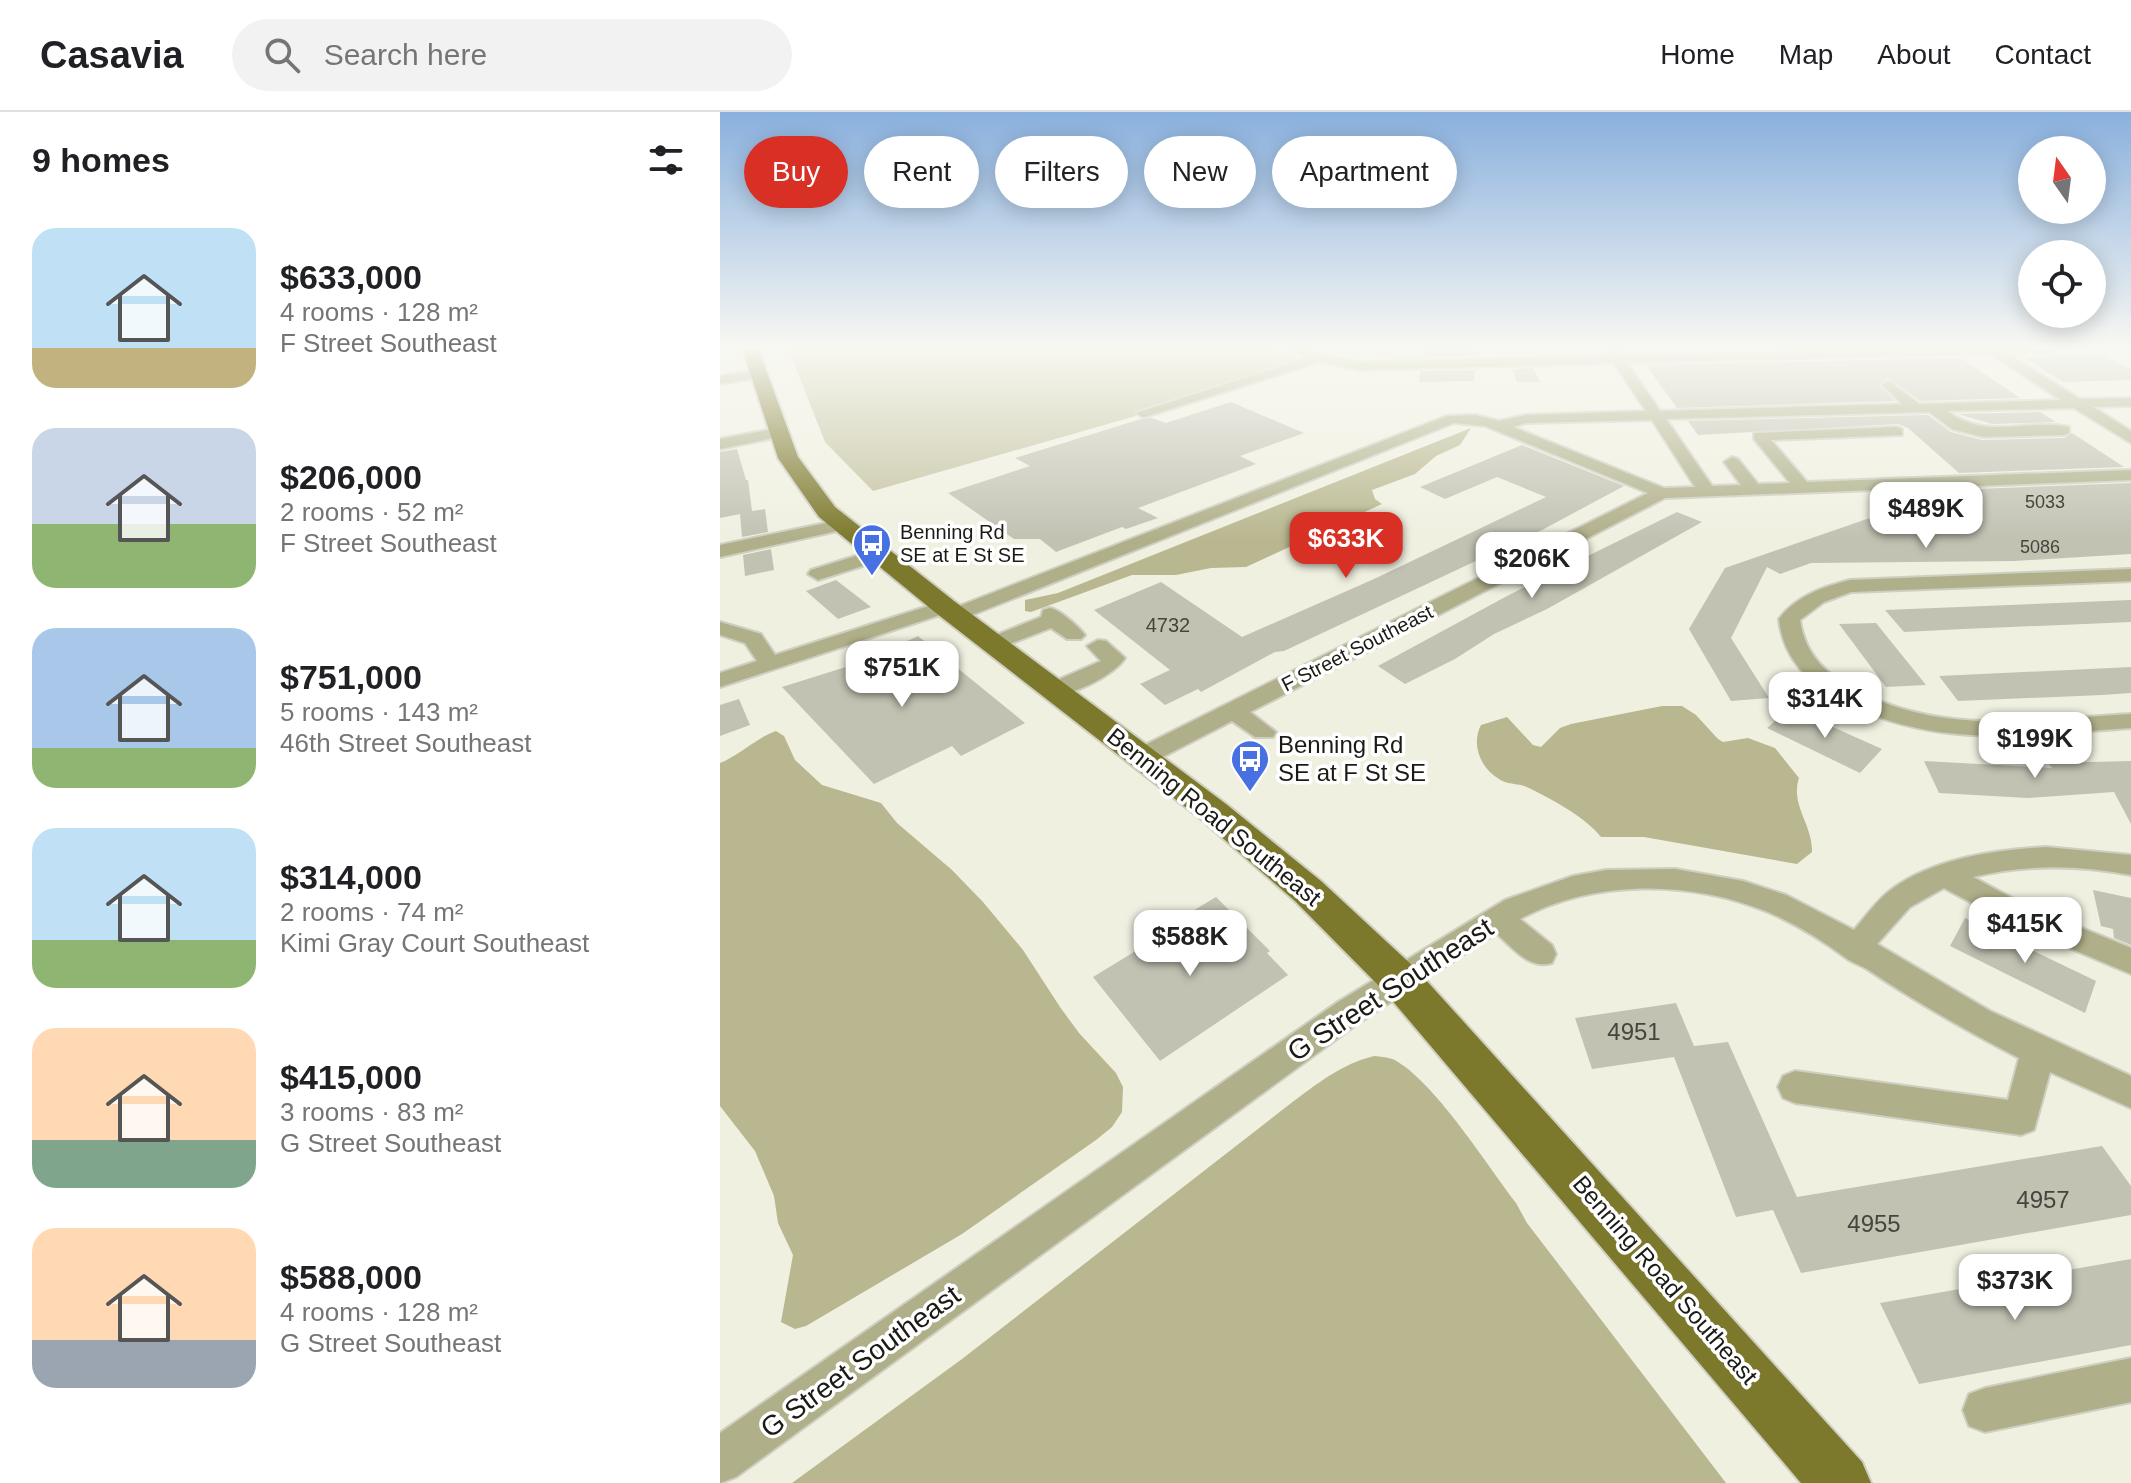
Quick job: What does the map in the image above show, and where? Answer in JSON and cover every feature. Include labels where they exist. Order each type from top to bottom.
[{"type":"main road","name":"Benning Road Southeast","points":[[771,412],[797,474],[840,525],[1253,843],[1400,980],[1841,1483]]},
{"type":"street","points":[[1653,412],[1706,490]]},
{"type":"street","points":[[1499,426],[1526,419],[1786,412]]},
{"type":"street","points":[[1938,412],[1957,426],[1983,432],[2064,430]]},
{"type":"street","points":[[2090,412],[2129,435]]},
{"type":"street","points":[[720,680],[950,611],[1452,419],[1475,419],[1499,426],[1571,462],[1662,493]]},
{"type":"street","points":[[1802,487],[1759,436],[1897,432]]},
{"type":"street","points":[[720,444],[778,433]]},
{"type":"street","points":[[1732,462],[1752,488]]},
{"type":"street","name":"F Street Southeast","points":[[1142,757],[1662,493],[2131,475]]},
{"type":"street","points":[[720,551],[840,525]]},
{"type":"street","points":[[818,574],[878,555]]},
{"type":"street","points":[[2131,575],[1850,586],[1823,593],[1803,605],[1789,619],[1795,650],[1809,669],[1831,686],[1896,717],[1953,728],[2131,721]]},
{"type":"street","points":[[994,644],[1052,617],[1074,635]]},
{"type":"street","points":[[720,628],[753,639],[770,664]]},
{"type":"street","points":[[1054,690],[1109,666],[1114,658],[1098,646]]},
{"type":"street","points":[[1233,711],[1264,732]]},
{"type":"street","points":[[1856,949],[1905,895],[1947,876],[2000,861],[2053,857],[2131,865]]},
{"type":"street","points":[[1947,876],[2015,913],[2131,961]]},
{"type":"street","name":"G Street Southeast","points":[[720,1461],[1297,1049],[1400,980],[1498,918],[1544,895],[1585,884],[1631,879],[1675,880],[1766,900],[1807,918],[1940,999],[2038,1051],[2131,1092]]},
{"type":"street","points":[[1498,918],[1541,954]]},
{"type":"street","points":[[1795,1087],[2021,1118],[2038,1051]]},
{"type":"street","points":[[1985,1410],[2131,1380]]},
{"type":"green space","points":[[813,412],[1150,412],[873,491],[825,442]]},
{"type":"green space","points":[[1471,428],[1460,445],[1436,456],[1415,474],[1372,490],[1375,499],[1382,504],[1246,567],[1211,568],[1176,575],[1132,575],[1031,612],[1025,611],[1025,600],[1058,593]]},
{"type":"green space","points":[[1662,706],[1682,706],[1696,715],[1723,742],[1748,738],[1775,748],[1799,778],[1797,797],[1812,852],[1797,864],[1644,837],[1601,837],[1586,822],[1558,803],[1492,774],[1482,762],[1477,748],[1481,725],[1507,717],[1533,745],[1541,747],[1560,728],[1571,724]]},
{"type":"green space","points":[[776,731],[784,736],[795,760],[822,785],[881,803],[897,823],[952,870],[1023,950],[1060,1007],[1116,1073],[1123,1087],[1122,1112],[1112,1127],[1096,1140],[962,1234],[806,1326],[795,1329],[781,1322],[793,1255],[778,1223],[774,1196],[755,1151],[720,1106],[720,763]]},
{"type":"green space","points":[[1374,1056],[1398,1062],[1413,1073],[1445,1107],[1516,1203],[1527,1223],[1726,1483],[792,1483],[962,1359],[1310,1089],[1340,1069]]},
{"type":"building","points":[[1200,412],[1255,412],[1304,433],[1240,456],[1256,464],[1138,508],[1158,518],[1126,529],[1122,527],[1056,552],[1040,539],[1014,539],[948,493],[1030,466],[1015,458],[1141,419],[1152,418],[1166,423]]},
{"type":"building","points":[[2040,412],[2056,422],[1992,424],[1957,414]]},
{"type":"building","points":[[1928,415],[1951,432],[1982,440],[2064,438],[2072,433],[2124,467],[1959,473],[1908,428],[1898,424],[1698,435],[1688,421]]},
{"type":"building","points":[[1522,445],[1624,486],[1542,530],[1284,651],[1275,652],[1201,692],[1198,689],[1165,705],[1140,684],[1170,670],[1094,610],[1161,582],[1242,637],[1374,579],[1546,497],[1497,477],[1445,499],[1420,487]]},
{"type":"building","points":[[737,449],[748,480],[752,511],[765,509],[768,532],[742,537],[740,514],[720,518],[720,452]]},
{"type":"building","points":[[2131,483],[2131,554],[2014,561],[1811,563],[1780,574],[1767,567],[1731,638],[1769,698],[1731,701],[1689,629],[1725,568],[1890,511],[1887,498],[1982,494],[1976,489]]},
{"type":"building","points":[[1677,512],[1702,522],[1547,609],[1494,634],[1455,659],[1405,684],[1378,666],[1507,596]]},
{"type":"building","points":[[771,549],[774,570],[745,576],[743,555]]},
{"type":"building","points":[[836,580],[871,607],[838,619],[806,591]]},
{"type":"building","points":[[2131,600],[2131,622],[1904,632],[1885,610]]},
{"type":"building","points":[[1876,623],[1926,685],[1886,687],[1839,624]]},
{"type":"building","points":[[918,636],[1025,723],[961,756],[952,746],[874,784],[782,687],[865,661]]},
{"type":"building","points":[[2131,667],[2131,693],[2102,695],[1958,701],[1939,676]]},
{"type":"building","points":[[739,699],[750,725],[720,736],[720,705]]},
{"type":"building","points":[[1791,707],[1882,749],[1860,773],[1767,728]]},
{"type":"building","points":[[1924,761],[2052,768],[2048,763],[2131,761],[2131,824],[2114,792],[2028,798],[1939,793]]},
{"type":"building","points":[[2093,890],[2131,898],[2131,945],[2114,938],[2113,929],[2101,926]]},
{"type":"building","points":[[1216,897],[1270,951],[1267,953],[1288,975],[1160,1061],[1093,977],[1180,924],[1176,921]]},
{"type":"building","points":[[1965,918],[2096,981],[2085,1013],[1950,946]]},
{"type":"building","points":[[1676,1003],[1694,1046],[1728,1042],[1797,1197],[2102,1146],[2131,1186],[2131,1215],[1801,1273],[1773,1210],[1736,1217],[1674,1057],[1592,1069],[1575,1018]]},
{"type":"building","points":[[2131,1259],[2131,1345],[1919,1384],[1880,1303]]},
{"type":"place","name":"Benning Rd SE at E St SE","points":[[872,577]]},
{"type":"place","name":"Benning Rd SE at F St SE","points":[[1250,793]]}]
